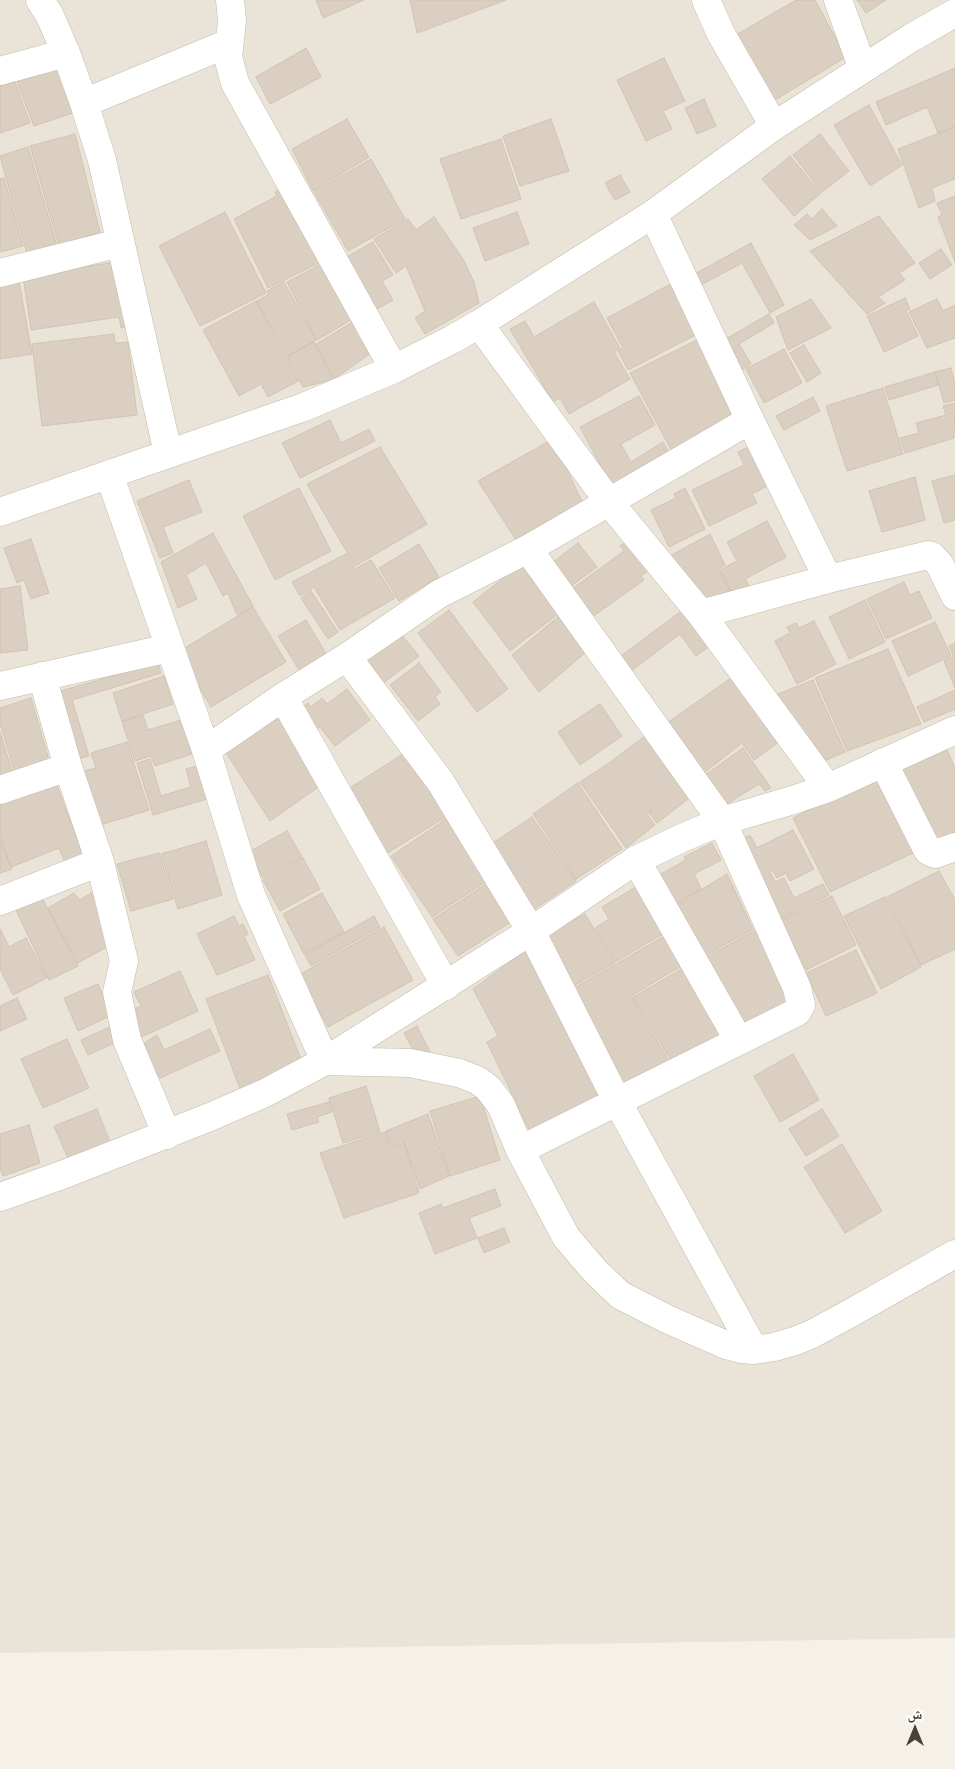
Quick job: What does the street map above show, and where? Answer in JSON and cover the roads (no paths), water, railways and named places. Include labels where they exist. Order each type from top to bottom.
[{"type":"street","points":[[40,0],[50,16],[66,53],[102,160],[168,453]]},
{"type":"street","points":[[230,0],[232,21],[228,57],[235,83],[394,369]]},
{"type":"street","points":[[706,0],[721,34],[774,126]]},
{"type":"street","points":[[838,0],[863,69]]},
{"type":"street","points":[[0,512],[304,407],[394,369],[479,324],[654,214],[774,126],[911,38],[955,13]]},
{"type":"street","points":[[84,103],[229,44]]},
{"type":"street","points":[[0,71],[66,53]]},
{"type":"street","points":[[654,214],[750,420],[828,579]]},
{"type":"street","points":[[0,273],[120,243]]},
{"type":"street","points":[[479,324],[609,502],[700,614],[828,788]]},
{"type":"street","points":[[206,750],[439,594],[528,549],[750,420]]},
{"type":"street","points":[[109,474],[206,750],[251,895],[325,1060]]},
{"type":"street","points":[[520,1150],[797,1012],[801,1005],[797,988],[722,821],[528,549]]},
{"type":"street","points":[[700,614],[928,554],[940,565],[955,596]]},
{"type":"street","points":[[0,686],[170,648]]},
{"type":"street","points":[[347,657],[440,781],[531,931],[617,1101],[754,1350]]},
{"type":"street","points":[[42,676],[68,767],[100,862],[124,961],[117,992],[127,1040],[167,1135]]},
{"type":"street","points":[[283,697],[446,986]]},
{"type":"street","points":[[0,1197],[167,1135],[265,1093],[325,1060],[446,986],[636,860],[722,821],[828,788],[955,730]]},
{"type":"street","points":[[883,762],[928,851],[935,854],[955,847]]},
{"type":"street","points":[[0,790],[68,767]]},
{"type":"street","points":[[636,860],[739,1040]]},
{"type":"street","points":[[0,901],[100,862]]},
{"type":"street","points":[[325,1060],[410,1063],[458,1073],[477,1080],[488,1088],[501,1105],[520,1150],[566,1237],[596,1271],[620,1295],[710,1339],[741,1349],[754,1350],[774,1347],[812,1334],[955,1254]]}]
